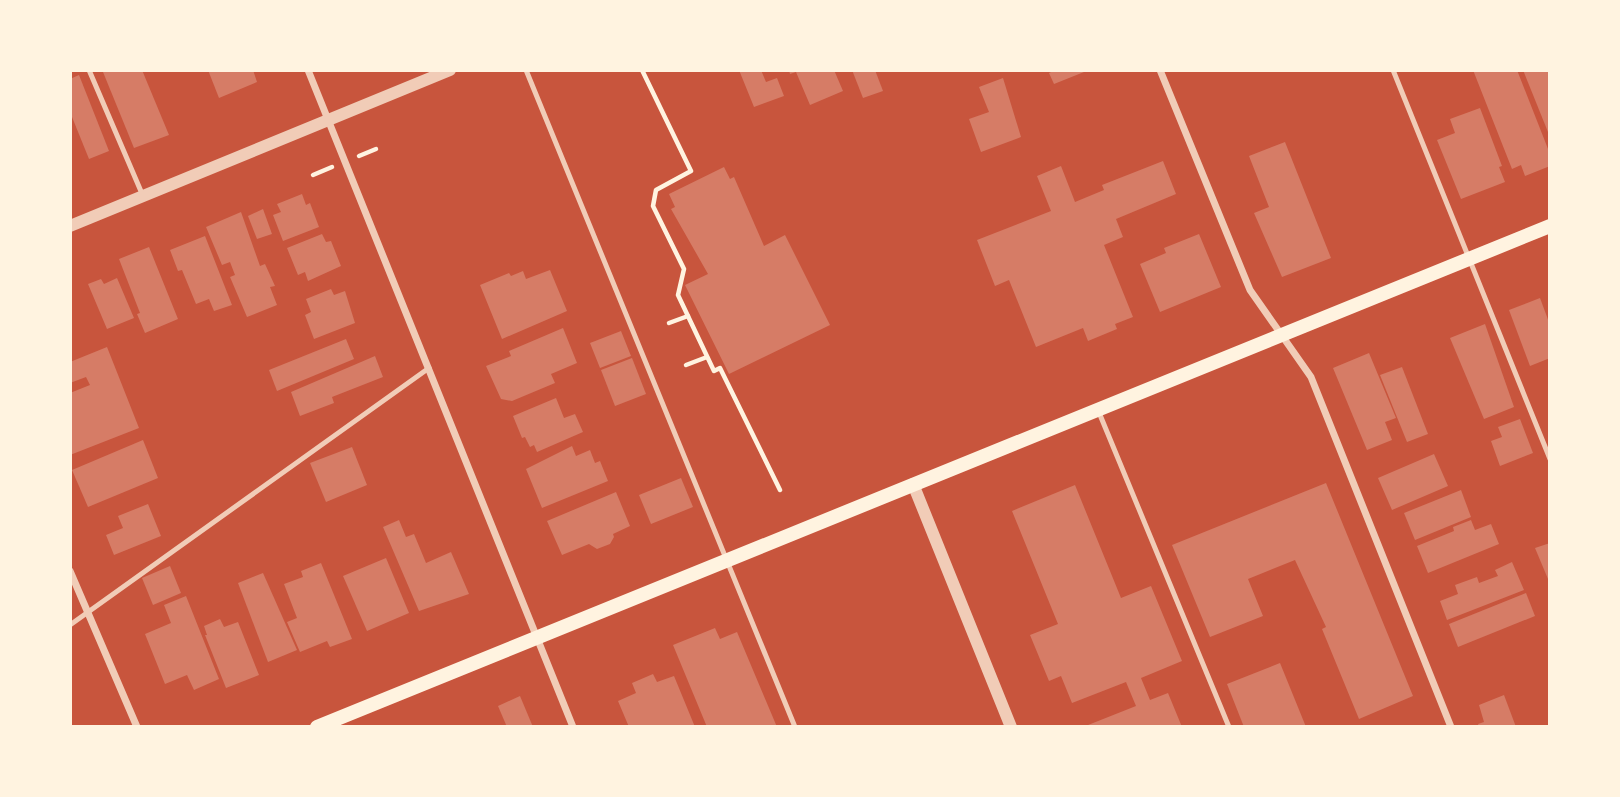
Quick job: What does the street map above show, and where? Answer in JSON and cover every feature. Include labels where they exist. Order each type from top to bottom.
[{"type":"main road","points":[[317,727],[1550,226]]},
{"type":"street","points":[[308,70],[573,727]]},
{"type":"street","points":[[70,226],[450,70]]},
{"type":"street","points":[[1160,70],[1250,290],[1311,377],[1451,727]]},
{"type":"street","points":[[913,484],[1011,727]]},
{"type":"street","points":[[70,571],[137,727]]},
{"type":"lane","points":[[89,70],[143,196]]},
{"type":"lane","points":[[526,70],[795,727]]},
{"type":"lane","points":[[1393,70],[1550,459]]},
{"type":"lane","points":[[70,625],[429,369]]},
{"type":"lane","points":[[1098,409],[1229,727]]},
{"type":"path","points":[[642,70],[691,171],[656,190],[653,206],[684,269],[678,295],[714,371],[720,368],[780,491]]},
{"type":"path","points":[[669,323],[688,316]]},
{"type":"path","points":[[686,365],[707,356]]},
{"type":"building","points":[[142,70],[169,135],[134,148],[103,72]]},
{"type":"building","points":[[208,70],[253,70],[257,82],[219,98]]},
{"type":"building","points":[[739,70],[761,70],[766,82],[777,78],[784,96],[754,107]]},
{"type":"building","points":[[789,70],[834,70],[843,91],[810,105],[796,72],[790,74]]},
{"type":"building","points":[[852,70],[875,70],[883,91],[863,98]]},
{"type":"building","points":[[1055,70],[1089,70],[1054,84],[1049,73]]},
{"type":"building","points":[[1473,70],[1517,70],[1550,154],[1550,166],[1525,176],[1521,165],[1512,169]]},
{"type":"building","points":[[1523,70],[1550,70],[1550,137]]},
{"type":"building","points":[[79,75],[109,151],[89,159],[70,112],[70,79]]},
{"type":"building","points":[[1003,78],[1021,137],[981,152],[969,119],[989,112],[979,87]]},
{"type":"building","points":[[1480,108],[1502,166],[1499,167],[1505,182],[1461,199],[1437,140],[1455,133],[1450,119]]},
{"type":"building","points":[[1285,142],[1331,258],[1282,277],[1254,213],[1269,207],[1249,156]]},
{"type":"building","points":[[1163,161],[1176,194],[1116,219],[1123,237],[1104,245],[1133,317],[1115,324],[1117,329],[1088,341],[1083,328],[1036,347],[1009,280],[995,286],[977,240],[1051,211],[1037,176],[1061,166],[1075,202],[1104,190],[1102,185]]},
{"type":"building","points":[[724,167],[730,179],[734,177],[764,246],[785,235],[830,325],[729,374],[685,285],[708,274],[671,209],[675,207],[669,194]]},
{"type":"building","points":[[302,194],[306,205],[310,203],[319,227],[283,241],[273,215],[281,212],[277,204]]},
{"type":"building","points":[[263,209],[272,234],[257,239],[248,216]]},
{"type":"building","points":[[241,212],[260,266],[265,264],[275,286],[270,287],[277,305],[247,317],[230,277],[235,275],[230,262],[222,265],[206,227]]},
{"type":"building","points":[[322,234],[326,242],[331,241],[341,266],[308,281],[305,272],[298,275],[287,248]]},
{"type":"building","points":[[1199,234],[1221,287],[1160,312],[1140,264],[1166,253],[1164,248]]},
{"type":"building","points":[[205,236],[232,305],[214,311],[209,299],[196,304],[182,270],[178,271],[170,250]]},
{"type":"building","points":[[149,247],[178,319],[145,333],[119,259]]},
{"type":"building","points":[[550,270],[567,311],[502,339],[480,285],[509,273],[511,276],[523,271],[526,279]]},
{"type":"building","points":[[117,278],[134,318],[107,329],[88,284],[101,279],[104,284]]},
{"type":"building","points":[[331,289],[334,295],[345,291],[355,323],[314,339],[305,315],[311,312],[306,299]]},
{"type":"building","points":[[1540,298],[1550,325],[1550,358],[1530,366],[1509,310]]},
{"type":"building","points":[[1485,324],[1514,407],[1484,419],[1450,338]]},
{"type":"building","points":[[563,328],[577,363],[551,374],[555,383],[512,401],[501,399],[486,366],[511,356],[509,351]]},
{"type":"building","points":[[621,331],[631,356],[600,368],[590,343]]},
{"type":"building","points":[[346,339],[354,359],[277,391],[269,370]]},
{"type":"building","points":[[107,347],[139,428],[70,455],[70,393],[90,385],[86,377],[70,383],[70,362]]},
{"type":"building","points":[[1369,353],[1396,418],[1385,422],[1392,440],[1367,450],[1333,368]]},
{"type":"building","points":[[375,356],[383,377],[332,397],[334,403],[300,416],[291,392]]},
{"type":"building","points":[[632,358],[646,394],[615,406],[601,370]]},
{"type":"building","points":[[1402,367],[1428,434],[1407,442],[1380,375]]},
{"type":"building","points":[[556,398],[564,418],[575,414],[583,432],[537,452],[534,445],[530,447],[525,437],[522,438],[513,416]]},
{"type":"building","points":[[1520,419],[1533,453],[1500,466],[1491,441],[1502,437],[1498,427]]},
{"type":"building","points":[[143,440],[158,478],[88,507],[72,470]]},
{"type":"building","points":[[572,446],[576,456],[590,450],[595,463],[600,461],[608,481],[542,508],[526,469]]},
{"type":"building","points":[[352,447],[367,485],[326,502],[310,463]]},
{"type":"building","points":[[1434,454],[1448,486],[1392,510],[1378,478]]},
{"type":"building","points":[[681,478],[693,507],[651,524],[639,495]]},
{"type":"building","points":[[1326,483],[1413,696],[1359,719],[1322,629],[1326,627],[1295,560],[1248,579],[1263,616],[1210,637],[1172,545]]},
{"type":"building","points":[[1075,485],[1121,598],[1151,586],[1182,661],[1141,678],[1150,700],[1168,693],[1182,727],[1083,727],[1136,706],[1126,682],[1072,703],[1061,676],[1049,681],[1030,635],[1058,624],[1012,511]]},
{"type":"building","points":[[1461,490],[1471,517],[1415,540],[1404,513]]},
{"type":"building","points":[[616,492],[630,526],[613,534],[610,544],[597,549],[589,544],[562,555],[547,521]]},
{"type":"building","points":[[148,504],[161,536],[114,555],[106,535],[123,528],[118,516]]},
{"type":"building","points":[[399,520],[406,537],[414,534],[426,563],[451,552],[469,594],[419,611],[383,527]]},
{"type":"building","points":[[1471,520],[1475,530],[1491,524],[1499,544],[1428,573],[1417,546],[1454,531],[1453,527]]},
{"type":"building","points":[[1550,543],[1550,578],[1548,579],[1535,548]]},
{"type":"building","points":[[386,558],[409,613],[367,631],[343,576]]},
{"type":"building","points":[[1512,562],[1524,590],[1447,620],[1440,601],[1458,594],[1455,585],[1477,577],[1479,583],[1498,576],[1495,570]]},
{"type":"building","points":[[321,563],[352,639],[330,647],[327,641],[300,652],[287,622],[297,618],[284,584],[303,577],[301,571]]},
{"type":"building","points":[[170,566],[181,593],[153,605],[142,578]]},
{"type":"building","points":[[263,573],[297,650],[268,662],[238,583]]},
{"type":"building","points":[[1526,593],[1535,616],[1458,647],[1449,624]]},
{"type":"building","points":[[186,596],[219,679],[194,690],[187,675],[165,684],[145,634],[171,623],[164,605]]},
{"type":"building","points":[[220,619],[224,627],[238,622],[259,675],[226,688],[204,626]]},
{"type":"building","points":[[715,628],[720,639],[737,632],[777,727],[707,727],[673,645]]},
{"type":"building","points":[[1280,663],[1306,727],[1244,727],[1227,684]]},
{"type":"building","points":[[653,674],[657,682],[674,676],[695,727],[629,727],[618,701],[636,693],[632,683]]},
{"type":"building","points":[[1504,695],[1516,727],[1479,727],[1478,724],[1484,722],[1479,705]]},
{"type":"building","points":[[520,696],[533,727],[507,727],[498,706]]}]
